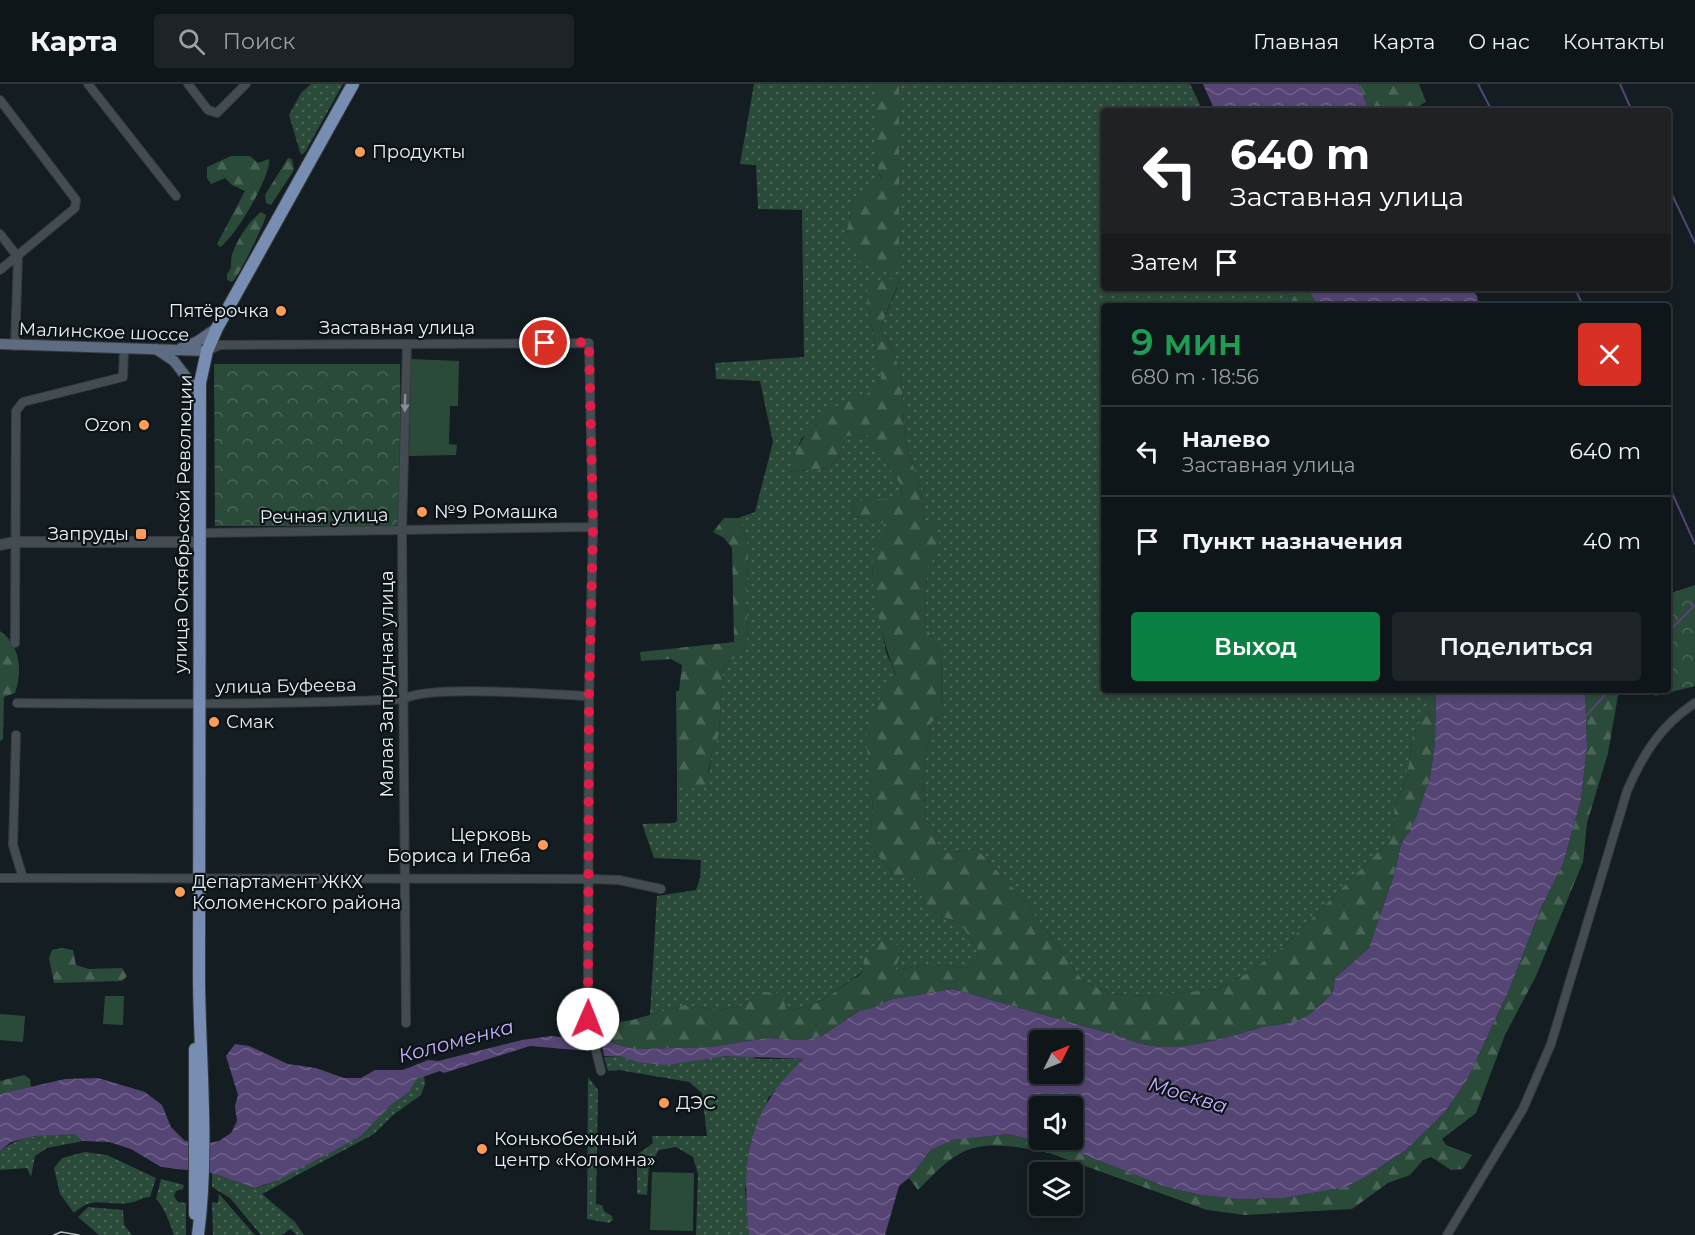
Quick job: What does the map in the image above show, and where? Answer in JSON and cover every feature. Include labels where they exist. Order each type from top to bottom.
[{"type":"main road","name":"улица Октябрьской Революции","points":[[197,1235],[199,1191],[200,395],[207,351],[217,328],[353,84]]},
{"type":"main road","points":[[174,350],[198,341],[217,328]]},
{"type":"main road","name":"Малинское шоссе","points":[[0,344],[207,351]]},
{"type":"main road","points":[[156,349],[174,362],[200,395]]},
{"type":"street","points":[[88,84],[176,196]]},
{"type":"street","points":[[188,84],[208,110],[217,114],[246,84]]},
{"type":"street","points":[[0,100],[76,200],[75,208],[0,270]]},
{"type":"street","points":[[0,234],[18,257],[15,346]]},
{"type":"street","name":"Заставная улица","points":[[207,351],[220,345],[589,342],[593,527]]},
{"type":"street","name":"Малая Запрудная улица","points":[[406,1023],[402,531],[407,345]]},
{"type":"street","points":[[15,643],[14,418],[18,406],[23,402],[123,377],[124,349]]},
{"type":"street","points":[[593,527],[589,696],[588,1019],[601,1071]]},
{"type":"street","name":"Речная улица","points":[[0,545],[14,542],[593,527]]},
{"type":"street","name":"улица Буфеева","points":[[17,703],[200,705],[404,699],[413,693],[472,692],[589,696]]},
{"type":"street","points":[[1447,1235],[1535,1085],[1551,1044],[1627,791],[1640,762],[1656,737],[1675,716],[1695,702]]},
{"type":"street","points":[[16,735],[13,845],[23,878]]},
{"type":"street","points":[[0,878],[590,879],[619,880],[661,889]]},
{"type":"green space","points":[[311,84],[343,84],[305,152],[301,155],[289,115],[301,93]]},
{"type":"green space","points":[[754,84],[875,84],[875,159],[881,180],[854,197],[846,234],[903,264],[899,249],[899,84],[1190,84],[1202,108],[1101,108],[1101,291],[1286,291],[1292,303],[1101,303],[1101,693],[1421,693],[1427,701],[1427,711],[1413,734],[1407,775],[1394,808],[1395,822],[1391,839],[1285,945],[1250,972],[1217,989],[1147,996],[1111,994],[1083,981],[1023,899],[977,849],[947,853],[935,848],[940,837],[926,819],[923,781],[931,723],[942,714],[941,651],[926,627],[925,613],[927,568],[935,554],[924,522],[921,490],[905,440],[901,372],[887,338],[881,331],[900,277],[866,294],[881,379],[872,393],[842,403],[801,439],[790,472],[829,468],[839,456],[846,436],[868,435],[902,487],[901,499],[872,499],[852,503],[854,516],[894,526],[872,571],[886,652],[896,676],[875,706],[870,776],[873,811],[869,845],[894,875],[914,875],[925,904],[938,915],[960,923],[978,950],[976,961],[965,968],[934,964],[895,970],[904,946],[864,959],[861,973],[818,1002],[798,1009],[786,1010],[763,992],[741,1006],[719,1010],[685,1005],[650,1015],[657,896],[696,890],[700,878],[701,860],[654,858],[642,824],[677,821],[677,774],[685,785],[709,772],[712,753],[719,734],[723,668],[729,661],[743,654],[747,638],[748,548],[738,518],[755,512],[773,442],[760,381],[716,379],[715,363],[804,357],[802,210],[758,209],[756,165],[740,164]]},
{"type":"green space","points":[[875,84],[899,84],[899,249],[903,264],[891,270],[875,269],[860,261],[846,234],[854,197],[881,179],[875,159]]},
{"type":"green space","points":[[1359,84],[1419,84],[1426,102],[1415,108],[1368,108]]},
{"type":"green space","points":[[231,156],[250,156],[258,163],[269,159],[259,192],[234,232],[220,247],[217,244],[245,191],[232,185],[225,178],[211,184],[207,178],[207,167]]},
{"type":"green space","points":[[288,158],[292,159],[294,170],[271,205],[266,203],[265,195]]},
{"type":"green space","points":[[261,212],[266,215],[251,249],[232,282],[227,280],[232,255],[238,242],[248,225]]},
{"type":"green space","points":[[900,277],[881,331],[887,338],[901,372],[905,440],[921,490],[924,522],[937,525],[940,551],[927,568],[926,627],[941,651],[942,714],[931,723],[923,781],[926,819],[940,837],[936,848],[947,853],[977,849],[1023,899],[1083,981],[1111,994],[1147,996],[1217,989],[1250,972],[1285,945],[1391,839],[1395,822],[1394,808],[1407,775],[1413,734],[1427,711],[1427,701],[1421,693],[1436,693],[1435,743],[1430,777],[1410,831],[1401,844],[1395,872],[1369,948],[1335,978],[1333,992],[1306,1017],[1206,1042],[1173,1047],[1156,1046],[953,989],[892,999],[873,1009],[859,1011],[822,1036],[807,1040],[768,1038],[710,1047],[634,1049],[601,1040],[596,1021],[614,1023],[632,1020],[685,1005],[720,1010],[741,1006],[763,992],[782,993],[786,1010],[808,1006],[826,998],[861,974],[864,959],[881,941],[904,946],[895,970],[934,964],[965,968],[976,961],[978,950],[960,923],[938,915],[925,904],[914,875],[894,875],[869,845],[873,811],[866,737],[875,706],[896,675],[874,592],[873,559],[876,544],[893,526],[854,516],[852,503],[872,499],[901,499],[902,487],[868,435],[846,436],[839,456],[829,468],[790,472],[802,441],[815,424],[842,403],[873,390],[881,379],[866,294],[870,283]]},
{"type":"green space","points":[[1286,291],[1309,291],[1316,303],[1292,303]]},
{"type":"green space","points":[[411,359],[459,361],[458,406],[450,406],[449,444],[457,445],[456,455],[409,456]]},
{"type":"green space","points":[[214,364],[400,364],[401,526],[215,526]]},
{"type":"green space","points":[[724,518],[738,518],[748,548],[747,638],[743,654],[729,661],[723,668],[719,734],[712,753],[706,784],[698,790],[685,785],[677,774],[676,691],[679,691],[682,665],[671,659],[641,661],[640,652],[734,642],[732,548],[724,538],[713,532]]},
{"type":"green space","points":[[1695,585],[1695,686],[1671,692],[1671,593]]},
{"type":"green space","points":[[0,631],[12,643],[16,651],[19,676],[15,693],[4,697],[3,739],[0,741]]},
{"type":"green space","points":[[1585,693],[1618,693],[1608,753],[1587,823],[1583,862],[1536,976],[1505,1035],[1476,1113],[1442,1139],[1446,1145],[1472,1155],[1463,1169],[1451,1170],[1431,1157],[1423,1160],[1410,1175],[1388,1183],[1352,1209],[1245,1215],[1207,1210],[1083,1165],[1083,1162],[1074,1162],[1032,1150],[1072,1150],[1166,1187],[1201,1195],[1239,1199],[1285,1198],[1346,1187],[1367,1176],[1406,1150],[1445,1112],[1467,1080],[1509,990],[1541,908],[1563,864],[1581,800],[1587,747]]},
{"type":"green space","points":[[63,948],[73,950],[76,965],[89,969],[122,968],[127,976],[122,981],[54,983],[49,958],[52,950]]},
{"type":"green space","points":[[105,996],[124,996],[123,1025],[103,1024]]},
{"type":"green space","points":[[0,1014],[25,1016],[23,1042],[0,1040]]},
{"type":"green space","points":[[747,1055],[758,1059],[805,1059],[768,1098],[745,1189],[749,1235],[696,1235],[698,1174],[693,1157],[676,1147],[659,1150],[649,1166],[647,1195],[637,1194],[637,1155],[653,1143],[652,1136],[707,1136],[702,1093],[689,1082],[619,1070],[608,1071],[604,1057],[620,1056],[637,1062]]},
{"type":"green space","points":[[24,1075],[30,1079],[31,1087],[0,1094],[0,1081]]},
{"type":"green space","points":[[424,1075],[425,1084],[421,1095],[393,1115],[374,1134],[262,1194],[295,1222],[304,1235],[297,1235],[290,1229],[282,1235],[261,1235],[230,1198],[212,1187],[212,1173],[255,1188],[265,1185],[361,1136],[391,1105],[409,1092],[417,1079]]},
{"type":"green space","points":[[588,1077],[598,1090],[596,1204],[602,1205],[604,1211],[612,1216],[613,1220],[609,1223],[587,1219]]},
{"type":"green space","points":[[62,1133],[74,1134],[83,1141],[47,1148],[35,1156],[31,1177],[27,1168],[0,1170],[0,1151],[7,1146],[29,1138]]},
{"type":"green space","points":[[1008,1134],[1029,1139],[1029,1149],[981,1146],[961,1153],[949,1161],[918,1190],[909,1178],[931,1150],[953,1140]]},
{"type":"green space","points":[[85,1152],[107,1155],[156,1178],[150,1197],[125,1203],[95,1202],[81,1207],[74,1213],[60,1194],[54,1168],[62,1158]]},
{"type":"green space","points":[[652,1172],[694,1173],[693,1231],[650,1230]]},
{"type":"green space","points":[[161,1179],[184,1185],[183,1189],[176,1191],[174,1196],[178,1202],[186,1203],[186,1235],[174,1235],[164,1210],[156,1199]]},
{"type":"green space","points":[[219,1194],[255,1235],[213,1235],[212,1202],[218,1203]]},
{"type":"green space","points":[[88,1207],[123,1210],[124,1225],[132,1235],[99,1235],[78,1217]]},
{"type":"water","points":[[1203,84],[1359,84],[1368,108],[1214,108]]},
{"type":"water","points":[[1309,291],[1473,291],[1478,303],[1316,303]]},
{"type":"water","name":"Москва","points":[[1436,693],[1585,693],[1587,747],[1581,800],[1563,864],[1541,908],[1509,990],[1467,1080],[1445,1112],[1406,1150],[1346,1187],[1285,1198],[1239,1199],[1201,1195],[1166,1187],[1072,1150],[1083,1150],[1083,1096],[1029,1096],[1029,1139],[1008,1134],[953,1140],[931,1150],[909,1178],[899,1186],[885,1235],[749,1235],[746,1184],[752,1139],[759,1118],[770,1098],[785,1078],[804,1059],[727,1056],[665,1065],[637,1062],[620,1056],[604,1056],[601,1040],[634,1049],[710,1047],[768,1038],[807,1040],[822,1036],[859,1011],[873,1008],[892,999],[953,989],[1156,1046],[1173,1047],[1206,1042],[1296,1021],[1310,1014],[1333,992],[1335,978],[1369,948],[1395,872],[1401,844],[1410,831],[1430,777],[1435,743]]},
{"type":"water","points":[[551,1036],[587,1040],[589,1051],[530,1046],[444,1073],[440,1071],[417,1079],[409,1092],[391,1105],[361,1136],[280,1179],[255,1188],[212,1173],[161,1167],[131,1149],[109,1142],[83,1141],[74,1134],[35,1136],[11,1142],[0,1151],[0,1094],[65,1079],[98,1078],[145,1092],[162,1105],[171,1127],[185,1141],[209,1143],[219,1141],[231,1133],[237,1121],[235,1106],[238,1095],[226,1056],[235,1044],[249,1046],[288,1064],[316,1068],[344,1078],[361,1078],[375,1070],[403,1070],[428,1060],[438,1061],[522,1040]]},
{"type":"waterway","points":[[1478,84],[1490,108]]},
{"type":"waterway","points":[[1620,84],[1631,108]]},
{"type":"waterway","points":[[1671,192],[1695,243]]},
{"type":"waterway","points":[[1576,291],[1582,303]]},
{"type":"waterway","points":[[1671,491],[1695,544]]},
{"type":"waterway","points":[[1671,629],[1695,605]]},
{"type":"waterway","points":[[1586,716],[1606,693]]},
{"type":"tram line","points":[[54,1235],[61,1232],[79,1235]]},
{"type":"place","name":"Продукты","points":[[360,152]]},
{"type":"place","name":"Пятёрочка","points":[[281,311]]},
{"type":"place","name":"Ozon","points":[[144,425]]},
{"type":"place","name":"№9 Ромашка","points":[[422,512]]},
{"type":"place","name":"Запруды","points":[[141,534]]},
{"type":"place","name":"Смак","points":[[214,722]]},
{"type":"place","name":"Церковь Бориса и Глеба","points":[[543,845]]},
{"type":"place","name":"Департамент ЖКХ Коломенского района","points":[[180,892]]},
{"type":"place","name":"ДЭС","points":[[664,1103]]},
{"type":"place","name":"Конькобежный центр «Коломна»","points":[[482,1149]]},
{"type":"route","points":[[545,343],[589,342],[593,527],[589,696],[588,1019]]},
{"type":"water label","name":"Коломенка","points":[[456,1041]]}]
